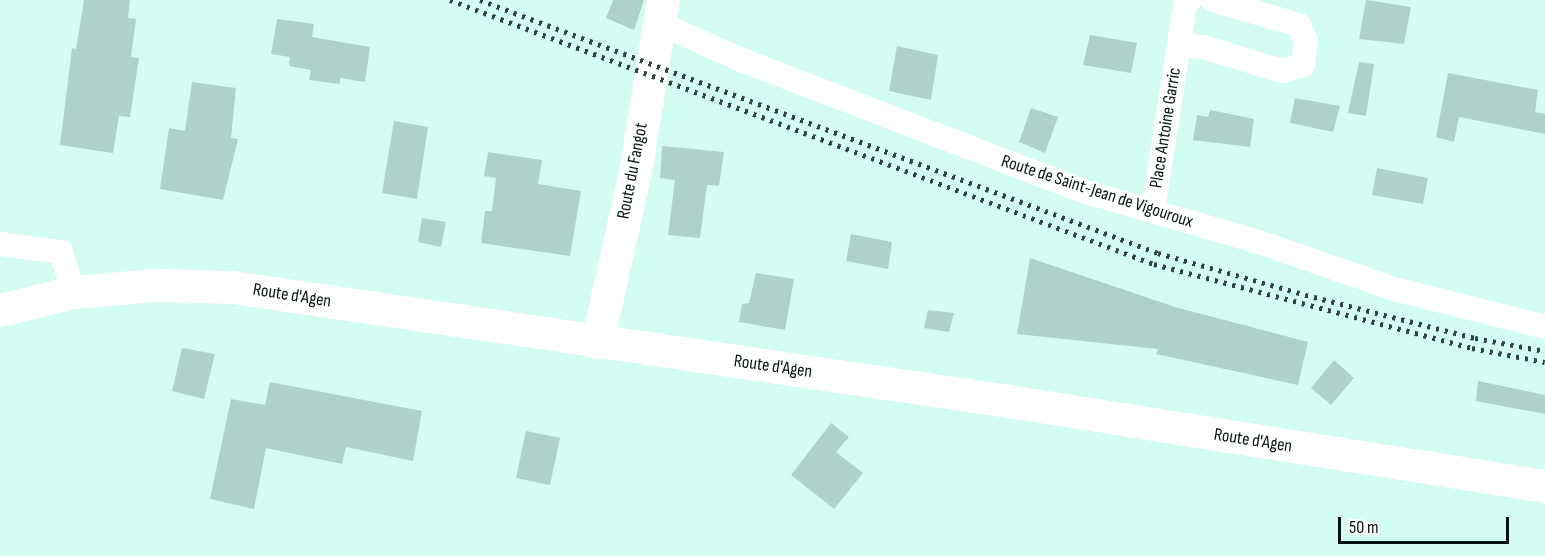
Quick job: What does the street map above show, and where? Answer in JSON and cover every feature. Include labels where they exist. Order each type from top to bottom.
[{"type":"main road","name":"Route du Fangot","points":[[597,342],[634,172],[662,12]]},
{"type":"main road","name":"Route d'Agen","points":[[0,310],[73,292],[154,285],[232,287],[1545,486]]},
{"type":"street","name":"Place Antoine Garric","points":[[1153,210],[1179,45],[1190,0]]},
{"type":"street","name":"Place Antoine Garric","points":[[1179,45],[1203,47],[1283,71],[1303,64],[1306,41],[1299,25],[1213,0]]},
{"type":"street","name":"Route de Saint-Jean de Vigouroux","points":[[662,12],[1011,166],[1394,289],[1545,327]]},
{"type":"street","points":[[0,244],[61,252],[73,292]]},
{"type":"building","points":[[84,0],[130,0],[128,18],[136,19],[131,57],[139,58],[130,117],[119,116],[113,153],[60,145],[72,48],[76,49]]},
{"type":"building","points":[[613,0],[644,0],[634,30],[606,18]]},
{"type":"building","points":[[1366,0],[1411,7],[1404,44],[1359,39]]},
{"type":"building","points":[[277,19],[314,24],[312,37],[370,47],[365,82],[340,78],[340,84],[309,80],[311,70],[289,66],[290,57],[271,54]]},
{"type":"building","points":[[1090,35],[1137,43],[1131,73],[1083,65]]},
{"type":"building","points":[[897,46],[938,55],[931,100],[889,91]]},
{"type":"building","points":[[1359,62],[1374,64],[1366,116],[1348,113]]},
{"type":"building","points":[[1448,73],[1538,90],[1535,112],[1545,114],[1545,134],[1459,117],[1454,142],[1436,137]]},
{"type":"building","points":[[192,82],[236,88],[231,138],[238,139],[223,200],[160,189],[169,128],[185,131]]},
{"type":"building","points":[[1295,98],[1340,106],[1333,132],[1290,123]]},
{"type":"building","points":[[1031,108],[1058,117],[1045,153],[1019,142]]},
{"type":"building","points":[[1210,110],[1254,119],[1250,147],[1193,140],[1197,115],[1208,117]]},
{"type":"building","points":[[394,121],[428,127],[417,199],[382,193]]},
{"type":"building","points":[[662,146],[724,152],[719,186],[707,185],[700,238],[668,235],[675,180],[660,178]]},
{"type":"building","points":[[488,152],[542,160],[538,184],[581,191],[570,256],[481,243],[485,211],[492,211],[496,178],[484,176]]},
{"type":"building","points":[[1377,168],[1428,178],[1423,204],[1372,195]]},
{"type":"building","points":[[422,218],[446,222],[441,247],[418,242]]},
{"type":"building","points":[[851,234],[892,242],[888,269],[846,261]]},
{"type":"building","points":[[1030,258],[1175,307],[1308,342],[1298,385],[1156,354],[1158,349],[1017,334]]},
{"type":"building","points":[[756,273],[794,279],[785,330],[739,322],[742,304],[749,303]]},
{"type":"building","points":[[928,310],[954,313],[949,332],[924,328]]},
{"type":"building","points":[[182,348],[215,354],[204,399],[172,391]]},
{"type":"building","points":[[1334,360],[1354,378],[1331,405],[1311,388]]},
{"type":"building","points":[[1478,381],[1545,395],[1545,414],[1476,401]]},
{"type":"building","points":[[270,382],[422,411],[413,461],[346,447],[342,464],[266,448],[254,509],[210,499],[231,399],[265,405]]},
{"type":"building","points":[[831,423],[849,437],[836,452],[863,473],[834,509],[791,475]]},
{"type":"building","points":[[526,431],[560,438],[550,485],[516,478]]},
{"type":"railway","points":[[450,0],[1154,264],[1472,348],[1545,362]]},
{"type":"railway","points":[[480,0],[1158,253],[1314,297],[1475,338],[1545,351]]}]
